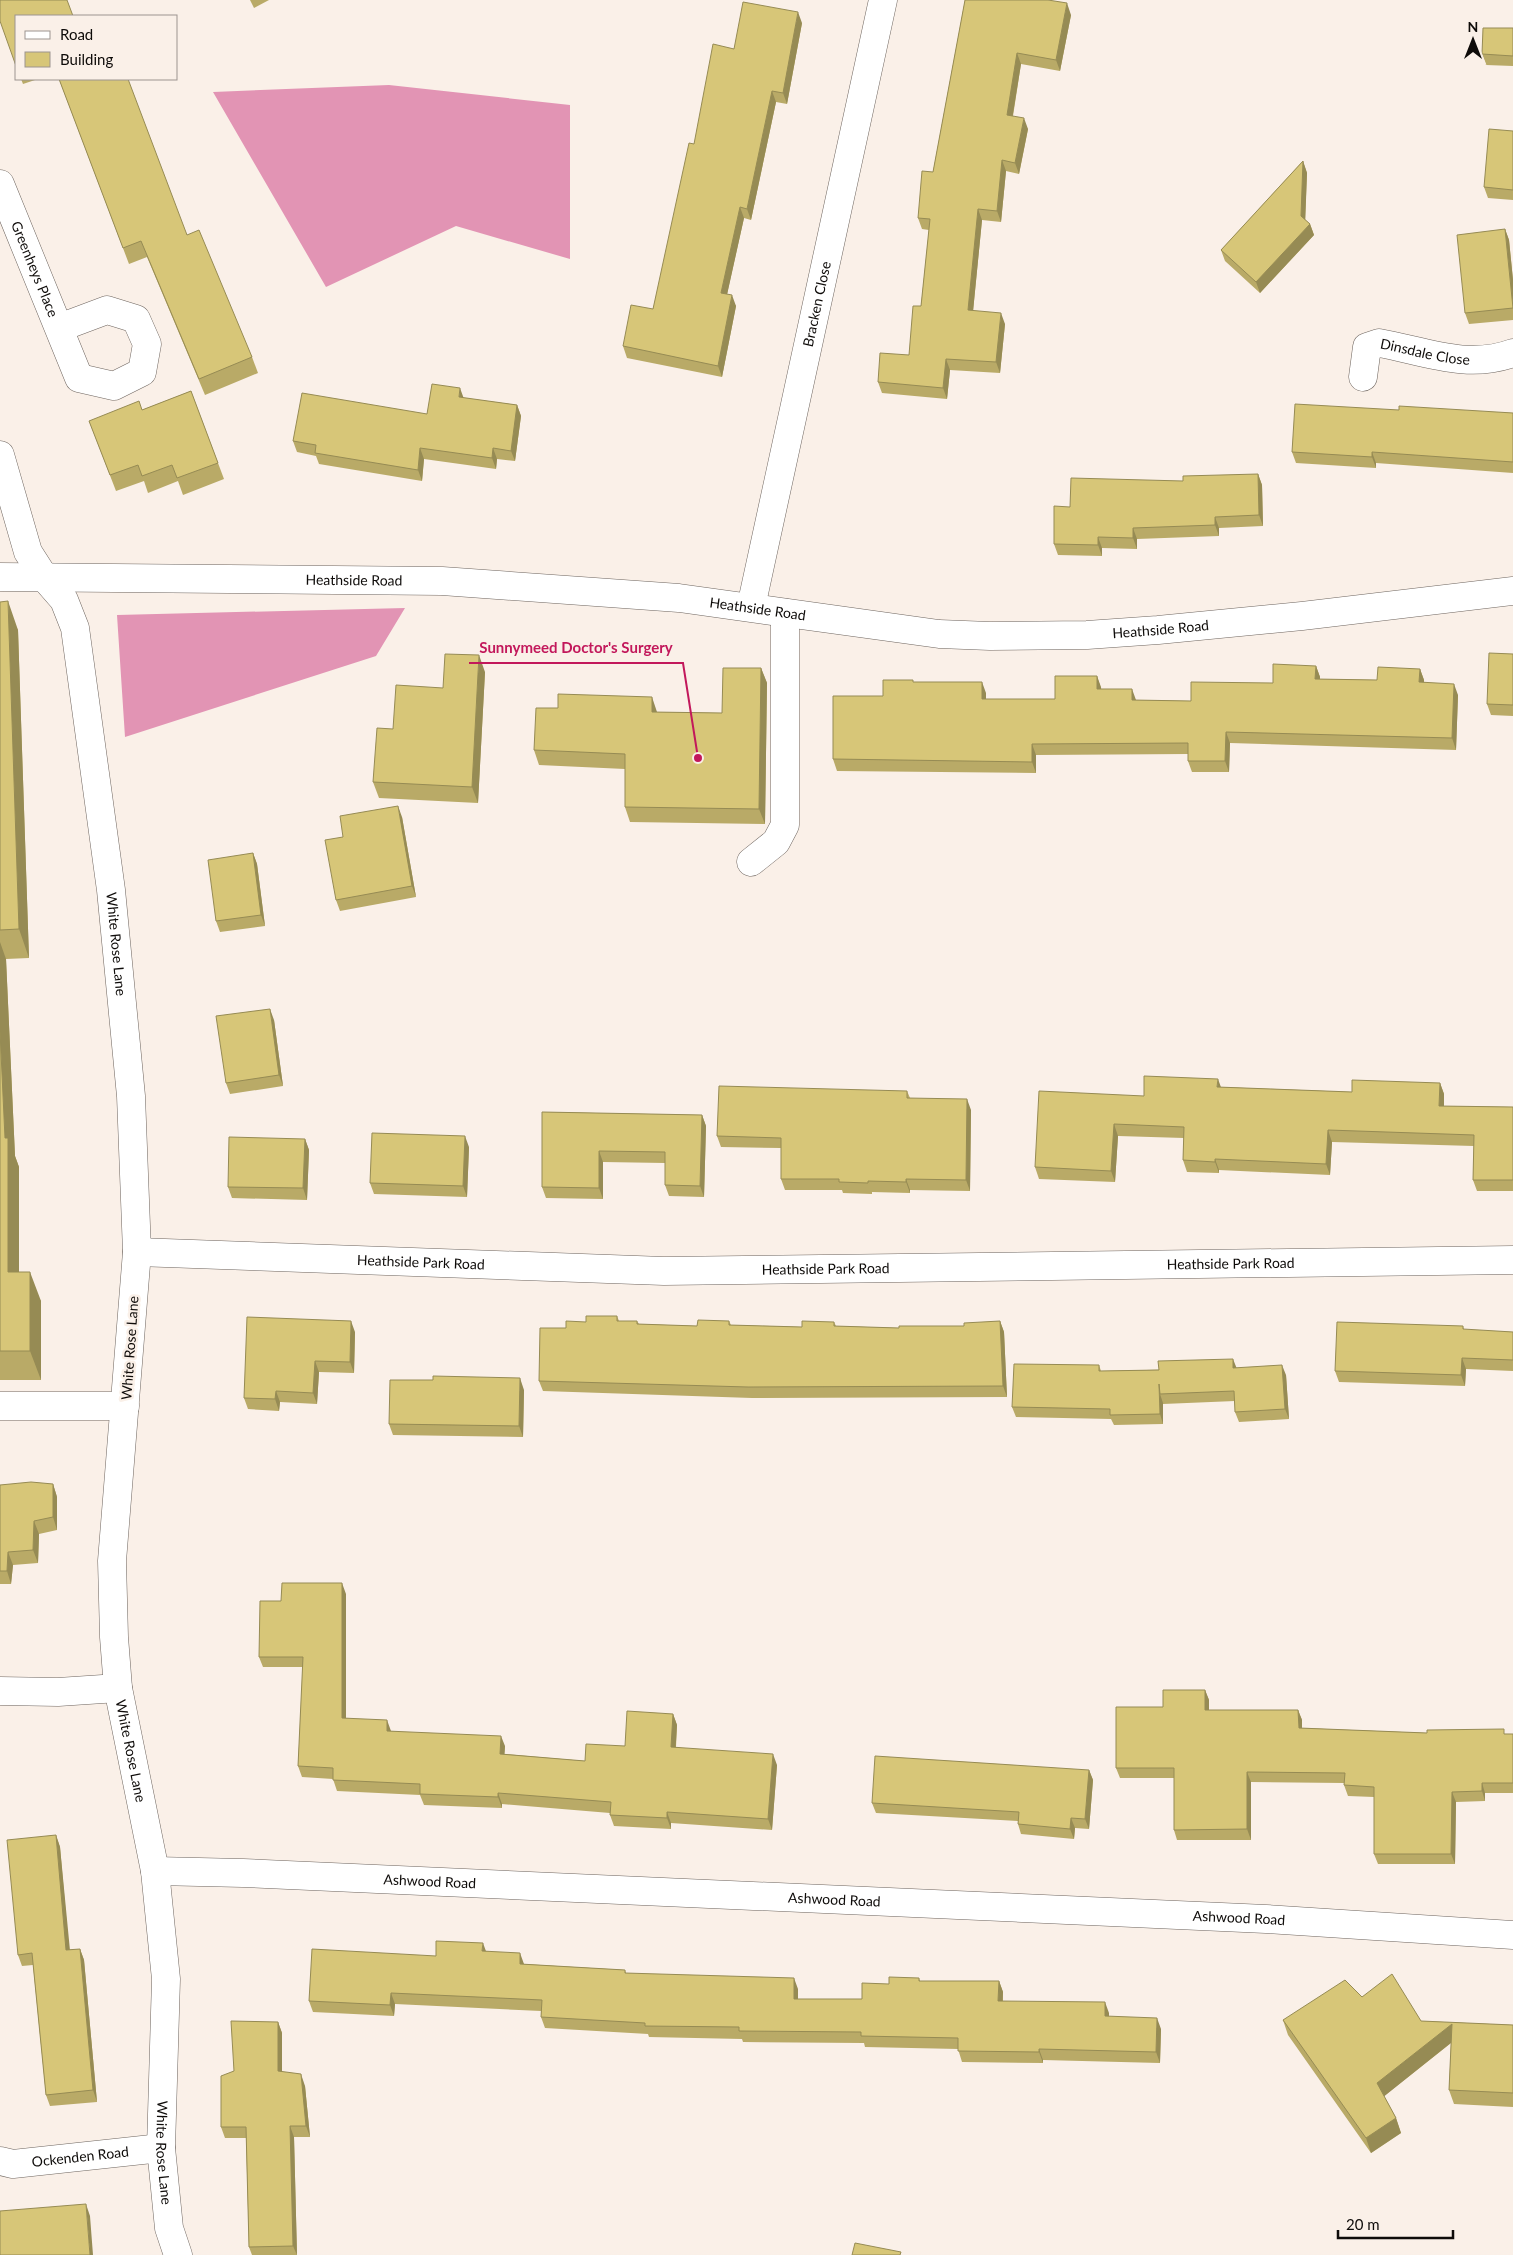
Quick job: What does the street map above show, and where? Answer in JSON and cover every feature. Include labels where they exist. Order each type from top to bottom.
[{"type":"street","name":"Bracken Close","points":[[751,607],[883,0]]},
{"type":"street","name":"Greenheys Place","points":[[0,184],[59,328]]},
{"type":"street","name":"Dinsdale Close","points":[[1363,377],[1367,347],[1379,343],[1454,360],[1484,359],[1513,353]]},
{"type":"street","name":"White Rose Lane","points":[[0,455],[28,552],[44,578],[64,600],[74,628],[111,890],[131,1096],[137,1252],[112,1561],[118,1688],[155,1871],[166,1978],[161,2148],[169,2228],[178,2255]]},
{"type":"street","name":"Heathside Road","points":[[0,577],[442,581],[679,598],[939,634],[990,636],[1087,636],[1302,616],[1513,591]]},
{"type":"street","points":[[751,862],[776,842],[785,825],[785,613]]},
{"type":"street","name":"Heathside Park Road","points":[[137,1252],[664,1271],[1513,1260]]},
{"type":"street","points":[[0,1406],[125,1406]]},
{"type":"street","points":[[0,1691],[58,1692],[118,1688]]},
{"type":"street","name":"Ashwood Road","points":[[155,1871],[296,1875],[1256,1919],[1513,1935]]},
{"type":"street","name":"Ockenden Road","points":[[0,2161],[13,2164],[161,2148]]},
{"type":"shaded area","points":[[389,85],[570,105],[570,259],[456,226],[326,287],[213,92]]},
{"type":"shaded area","points":[[405,608],[376,656],[125,737],[117,615]]},
{"type":"building","points":[[0,0],[67,0],[73,15],[15,15],[15,63],[0,21]]},
{"type":"building","points":[[965,0],[1048,0],[1067,3],[1056,60],[1017,53],[1007,115],[1024,118],[1015,163],[1002,160],[997,211],[978,209],[968,310],[1001,313],[996,362],[946,359],[943,388],[878,382],[880,353],[909,355],[913,306],[921,306],[930,219],[918,218],[922,171],[933,172]]},
{"type":"building","points":[[743,2],[798,12],[783,93],[772,91],[747,209],[740,207],[721,293],[732,295],[718,366],[623,346],[631,305],[653,309],[689,143],[694,144],[713,44],[734,49]]},
{"type":"building","points":[[1483,28],[1513,28],[1513,56],[1482,54]]},
{"type":"building","points":[[59,80],[128,80],[187,235],[199,230],[252,357],[199,379],[141,241],[123,248]]},
{"type":"building","points":[[1489,129],[1513,131],[1513,190],[1484,187]]},
{"type":"building","points":[[1303,161],[1301,216],[1310,224],[1256,282],[1221,250]]},
{"type":"building","points":[[1505,229],[1513,308],[1465,313],[1457,235]]},
{"type":"building","points":[[432,384],[460,388],[459,397],[517,405],[511,451],[493,448],[492,458],[420,448],[418,470],[315,453],[316,445],[293,441],[302,393],[427,414]]},
{"type":"building","points":[[191,391],[218,463],[177,478],[172,465],[142,476],[138,465],[110,475],[89,421],[139,401],[142,410]]},
{"type":"building","points":[[1295,404],[1399,410],[1399,406],[1513,413],[1513,462],[1372,452],[1372,457],[1292,452]]},
{"type":"building","points":[[1258,474],[1259,515],[1215,517],[1215,525],[1133,528],[1133,538],[1098,537],[1098,545],[1054,544],[1054,506],[1070,507],[1071,478],[1183,481],[1183,476]]},
{"type":"building","points":[[8,601],[19,929],[0,930],[0,602]]},
{"type":"building","points":[[1489,653],[1513,654],[1513,705],[1487,704]]},
{"type":"building","points":[[445,654],[479,655],[472,787],[373,782],[377,728],[393,729],[396,685],[443,688]]},
{"type":"building","points":[[1273,664],[1316,666],[1315,679],[1377,680],[1378,667],[1420,669],[1419,682],[1454,684],[1452,738],[1226,732],[1225,761],[1188,761],[1188,743],[1032,744],[1032,762],[833,759],[833,696],[883,696],[883,680],[982,682],[982,699],[1055,699],[1055,676],[1097,676],[1097,689],[1132,689],[1132,700],[1191,701],[1191,682],[1273,683]]},
{"type":"building","points":[[723,668],[761,668],[759,809],[625,807],[625,754],[534,750],[536,708],[558,708],[558,694],[652,697],[652,712],[722,713]]},
{"type":"building","points":[[398,806],[412,886],[336,900],[325,840],[343,837],[340,816]]},
{"type":"building","points":[[253,853],[261,915],[216,921],[208,860]]},
{"type":"building","points":[[270,1009],[279,1075],[226,1083],[216,1016]]},
{"type":"building","points":[[0,1031],[5,1138],[8,1138],[8,1272],[30,1272],[30,1351],[0,1351]]},
{"type":"building","points":[[1144,1076],[1218,1079],[1217,1087],[1352,1092],[1352,1080],[1440,1083],[1439,1106],[1513,1107],[1513,1180],[1473,1180],[1474,1135],[1328,1130],[1326,1164],[1215,1159],[1215,1162],[1183,1160],[1184,1127],[1114,1124],[1111,1171],[1035,1167],[1039,1091],[1144,1096]]},
{"type":"building","points":[[719,1086],[907,1091],[907,1098],[967,1099],[966,1180],[906,1179],[906,1182],[868,1181],[868,1183],[839,1182],[839,1179],[781,1179],[781,1138],[717,1136]]},
{"type":"building","points":[[542,1112],[702,1115],[700,1186],[665,1185],[665,1152],[599,1151],[599,1188],[542,1187]]},
{"type":"building","points":[[372,1133],[465,1136],[463,1186],[370,1183]]},
{"type":"building","points":[[229,1137],[305,1139],[303,1188],[228,1187]]},
{"type":"building","points":[[586,1316],[617,1316],[617,1321],[637,1321],[637,1324],[697,1326],[698,1320],[729,1321],[729,1325],[802,1327],[802,1321],[834,1322],[834,1326],[899,1328],[899,1326],[964,1326],[964,1323],[1000,1321],[1003,1386],[748,1387],[539,1381],[540,1328],[566,1328],[566,1321],[586,1322]]},
{"type":"building","points":[[247,1317],[351,1321],[350,1362],[315,1361],[313,1393],[276,1391],[275,1399],[244,1398]]},
{"type":"building","points":[[1337,1322],[1463,1326],[1463,1329],[1513,1332],[1513,1360],[1462,1358],[1461,1375],[1335,1371]]},
{"type":"building","points":[[1233,1359],[1233,1368],[1282,1365],[1285,1409],[1235,1412],[1234,1391],[1160,1394],[1159,1384],[1160,1414],[1110,1415],[1110,1409],[1012,1407],[1014,1364],[1099,1365],[1099,1371],[1159,1370],[1158,1361]]},
{"type":"building","points":[[433,1376],[520,1378],[519,1426],[389,1424],[390,1380],[433,1380]]},
{"type":"building","points":[[31,1482],[53,1484],[53,1517],[34,1521],[33,1550],[8,1552],[7,1571],[0,1571],[0,1485]]},
{"type":"building","points":[[282,1583],[342,1583],[342,1718],[387,1720],[387,1731],[501,1736],[500,1754],[585,1761],[586,1744],[625,1746],[627,1711],[673,1714],[671,1747],[773,1754],[768,1819],[667,1812],[667,1818],[610,1815],[611,1802],[498,1793],[498,1797],[420,1794],[420,1784],[333,1780],[333,1768],[298,1766],[303,1657],[259,1657],[260,1601],[281,1601]]},
{"type":"building","points":[[1163,1690],[1205,1690],[1205,1710],[1298,1710],[1299,1728],[1427,1733],[1427,1730],[1504,1729],[1504,1734],[1513,1734],[1513,1783],[1482,1783],[1482,1791],[1452,1792],[1451,1854],[1374,1854],[1374,1787],[1344,1785],[1345,1773],[1247,1772],[1247,1829],[1174,1830],[1174,1768],[1116,1768],[1116,1707],[1163,1707]]},
{"type":"building","points":[[875,1756],[1089,1770],[1085,1819],[1071,1818],[1070,1829],[1018,1824],[1019,1812],[872,1803]]},
{"type":"building","points":[[56,1835],[66,1950],[80,1949],[93,2090],[46,2095],[32,1953],[18,1955],[7,1840]]},
{"type":"building","points":[[436,1941],[483,1943],[482,1951],[520,1953],[520,1964],[625,1970],[625,1973],[794,1978],[794,1999],[862,1999],[862,1983],[889,1984],[889,1977],[919,1978],[919,1981],[999,1981],[998,2001],[1105,2002],[1105,2016],[1157,2018],[1156,2052],[1039,2049],[1039,2052],[958,2051],[958,2038],[861,2036],[861,2032],[739,2031],[739,2027],[645,2026],[645,2023],[541,2017],[542,2000],[391,1993],[390,2005],[309,2001],[312,1949],[436,1956]]},
{"type":"building","points":[[1392,1974],[1421,2021],[1513,2025],[1513,2093],[1449,2090],[1452,2024],[1377,2083],[1396,2118],[1366,2138],[1283,2020],[1345,1980],[1362,1997]]},
{"type":"building","points":[[231,2021],[278,2022],[278,2071],[301,2074],[306,2126],[290,2126],[293,2246],[249,2247],[246,2127],[221,2127],[221,2076],[234,2071]]},
{"type":"building","points":[[86,2204],[90,2255],[0,2255],[0,2211]]},
{"type":"building","points":[[855,2243],[901,2252],[900,2255],[852,2255]]},
{"type":"place","name":"Sunnymeed Doctor's Surgery","points":[[698,758]]}]
